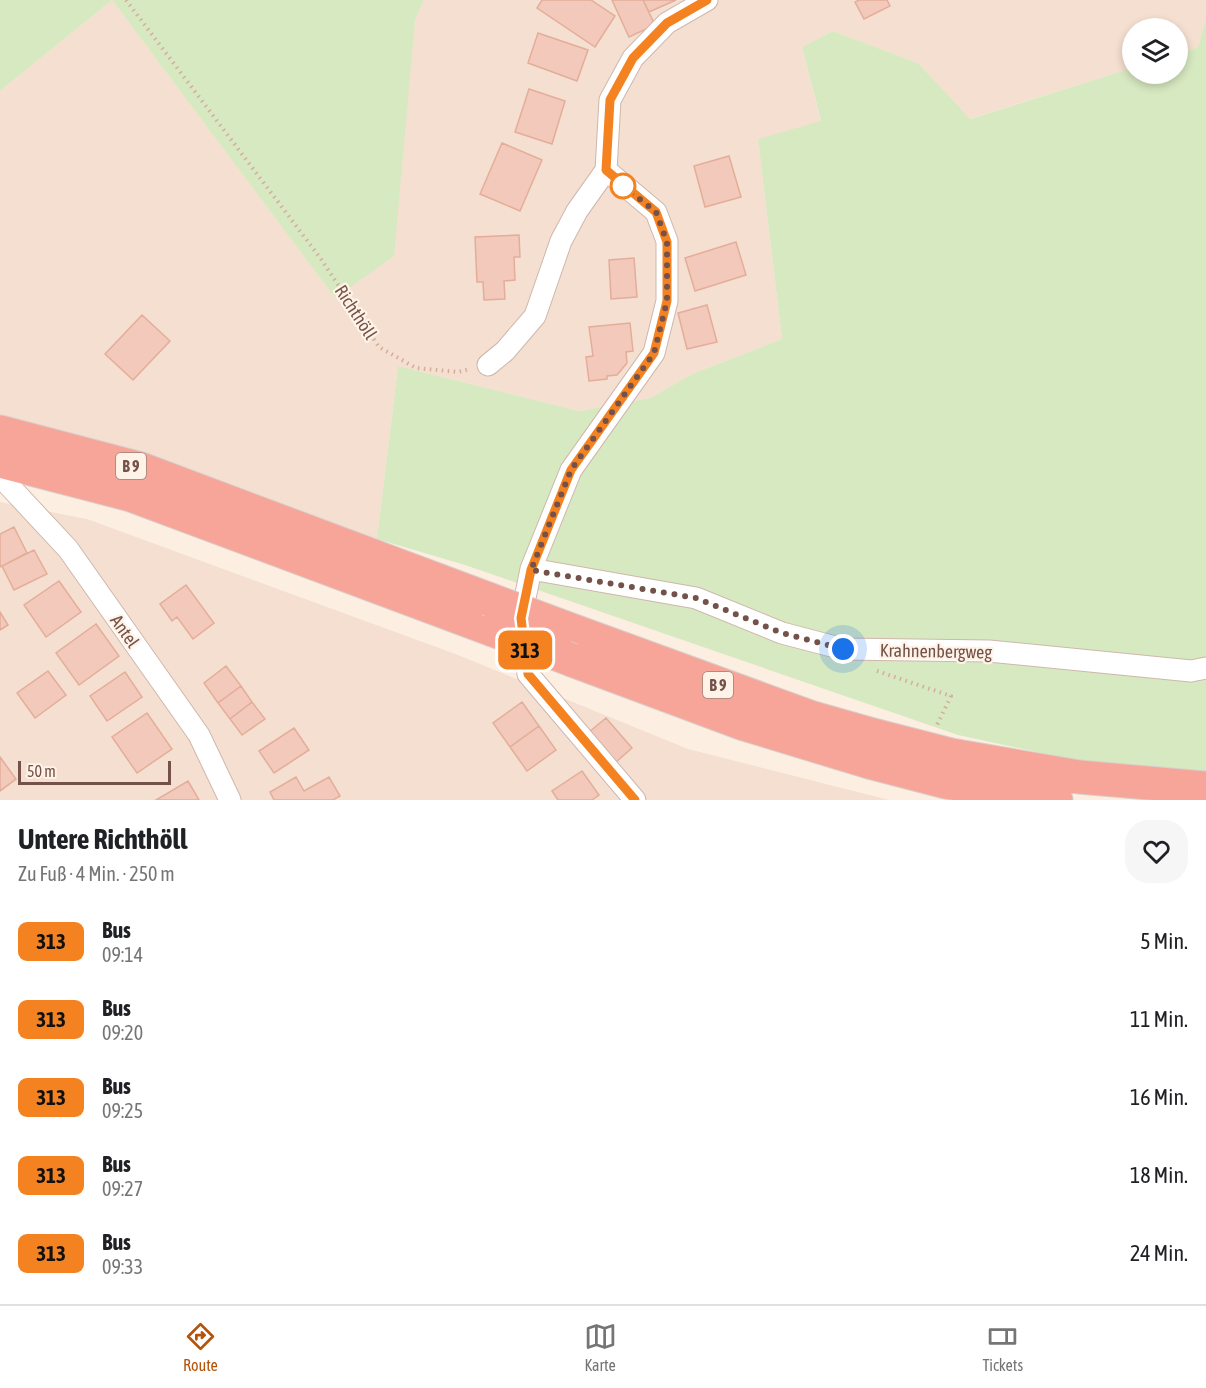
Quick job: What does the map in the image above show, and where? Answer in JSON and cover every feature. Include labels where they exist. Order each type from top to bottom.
[{"type":"highway","name":"B 9","points":[[0,432],[141,469],[258,526],[490,614],[572,660],[744,724],[873,749],[949,768],[1056,800]]},
{"type":"highway","name":"B 9","points":[[0,461],[258,526]]},
{"type":"highway","name":"B 9","points":[[490,614],[563,627],[800,714],[873,749]]},
{"type":"highway","name":"B 9","points":[[949,768],[1206,788]]},
{"type":"street","points":[[488,365],[505,351],[535,316],[561,241],[606,170],[610,100],[633,58],[667,23],[707,0]]},
{"type":"street","points":[[606,170],[656,212],[667,242],[667,301],[654,353],[571,470],[531,570],[521,618],[528,674],[635,800]]},
{"type":"street","name":"Antel","points":[[0,476],[68,549],[199,735],[230,800]]},
{"type":"street","name":"Krahnenbergweg","points":[[531,570],[696,598],[782,633],[843,649],[989,651],[1191,670],[1206,668]]},
{"type":"path","name":"Richthöll","points":[[126,0],[321,259],[379,347],[416,368],[458,372],[488,365]]},
{"type":"path","points":[[843,649],[849,661],[951,696]]},
{"type":"shaded area","points":[[112,0],[335,298],[415,20],[424,0],[1206,0],[1206,18],[1198,47],[1188,50],[1188,18],[1122,18],[1122,71],[969,119],[918,63],[833,31],[802,47],[821,122],[758,139],[782,339],[692,374],[650,398],[579,411],[398,366],[377,539],[0,417],[0,91]]},
{"type":"shaded area","points":[[0,502],[87,519],[458,655],[688,749],[889,800],[0,800]]},
{"type":"green space","points":[[0,0],[112,0],[0,91]]},
{"type":"green space","points":[[112,0],[424,0],[415,20],[394,256],[335,298]]},
{"type":"green space","points":[[1206,18],[1206,772],[1069,759],[958,735],[465,565],[377,539],[398,366],[579,411],[650,398],[692,374],[782,339],[758,139],[821,121],[802,47],[833,31],[918,63],[970,119],[1122,71],[1122,84],[1188,84],[1188,50],[1198,47]]},
{"type":"building","points":[[542,0],[591,0],[615,16],[595,47],[537,8]]},
{"type":"building","points":[[612,0],[643,0],[655,25],[629,37]]},
{"type":"building","points":[[643,0],[676,0],[649,12]]},
{"type":"building","points":[[887,0],[890,6],[864,19],[855,2]]},
{"type":"building","points":[[538,33],[588,50],[577,81],[528,63]]},
{"type":"building","points":[[529,89],[565,101],[552,144],[515,132]]},
{"type":"building","points":[[502,143],[542,160],[520,211],[480,194]]},
{"type":"building","points":[[729,156],[741,197],[705,207],[694,166]]},
{"type":"building","points":[[519,235],[520,257],[514,257],[515,280],[504,281],[505,299],[484,300],[483,282],[477,282],[475,237]]},
{"type":"building","points":[[736,242],[746,275],[695,291],[685,258]]},
{"type":"building","points":[[634,258],[637,297],[611,299],[609,260]]},
{"type":"building","points":[[707,305],[717,342],[687,349],[678,313]]},
{"type":"building","points":[[142,315],[170,341],[133,380],[105,354]]},
{"type":"building","points":[[630,323],[633,351],[626,352],[627,363],[617,375],[607,376],[607,379],[589,381],[586,357],[593,356],[589,327]]},
{"type":"building","points":[[14,527],[27,553],[0,567],[0,534]]},
{"type":"building","points":[[34,550],[47,574],[14,590],[2,566]]},
{"type":"building","points":[[59,581],[81,612],[46,637],[24,605]]},
{"type":"building","points":[[186,585],[214,623],[193,639],[177,617],[172,621],[160,604]]},
{"type":"building","points":[[0,612],[8,625],[0,630]]},
{"type":"building","points":[[96,624],[119,656],[79,685],[56,653]]},
{"type":"building","points":[[226,666],[241,686],[218,703],[204,683]]},
{"type":"building","points":[[48,671],[66,695],[35,718],[17,693]]},
{"type":"building","points":[[125,672],[142,697],[107,721],[90,696]]},
{"type":"building","points":[[241,686],[252,702],[230,719],[218,703]]},
{"type":"building","points":[[252,702],[265,719],[242,735],[230,719]]},
{"type":"building","points":[[522,702],[539,726],[510,747],[493,723]]},
{"type":"building","points":[[147,713],[172,749],[137,773],[112,737]]},
{"type":"building","points":[[606,718],[632,748],[616,762],[589,732]]},
{"type":"building","points":[[539,726],[556,750],[527,771],[510,747]]},
{"type":"building","points":[[294,728],[309,750],[274,773],[259,751]]},
{"type":"building","points":[[0,757],[16,779],[0,791]]},
{"type":"building","points":[[582,771],[599,795],[592,800],[558,800],[552,791]]},
{"type":"building","points":[[296,777],[304,791],[329,777],[340,796],[333,800],[274,800],[270,792]]},
{"type":"building","points":[[188,781],[199,800],[156,800]]},
{"type":"bus line","name":"313","points":[[635,800],[606,769],[528,674],[521,618],[531,570],[571,470],[654,353],[667,301],[667,242],[656,212],[606,170],[610,100],[633,58],[644,46],[667,23],[707,0]]},
{"type":"route","points":[[623,186],[656,212],[667,242],[667,301],[654,353],[571,470],[531,570],[696,598],[782,633],[843,649]]}]
